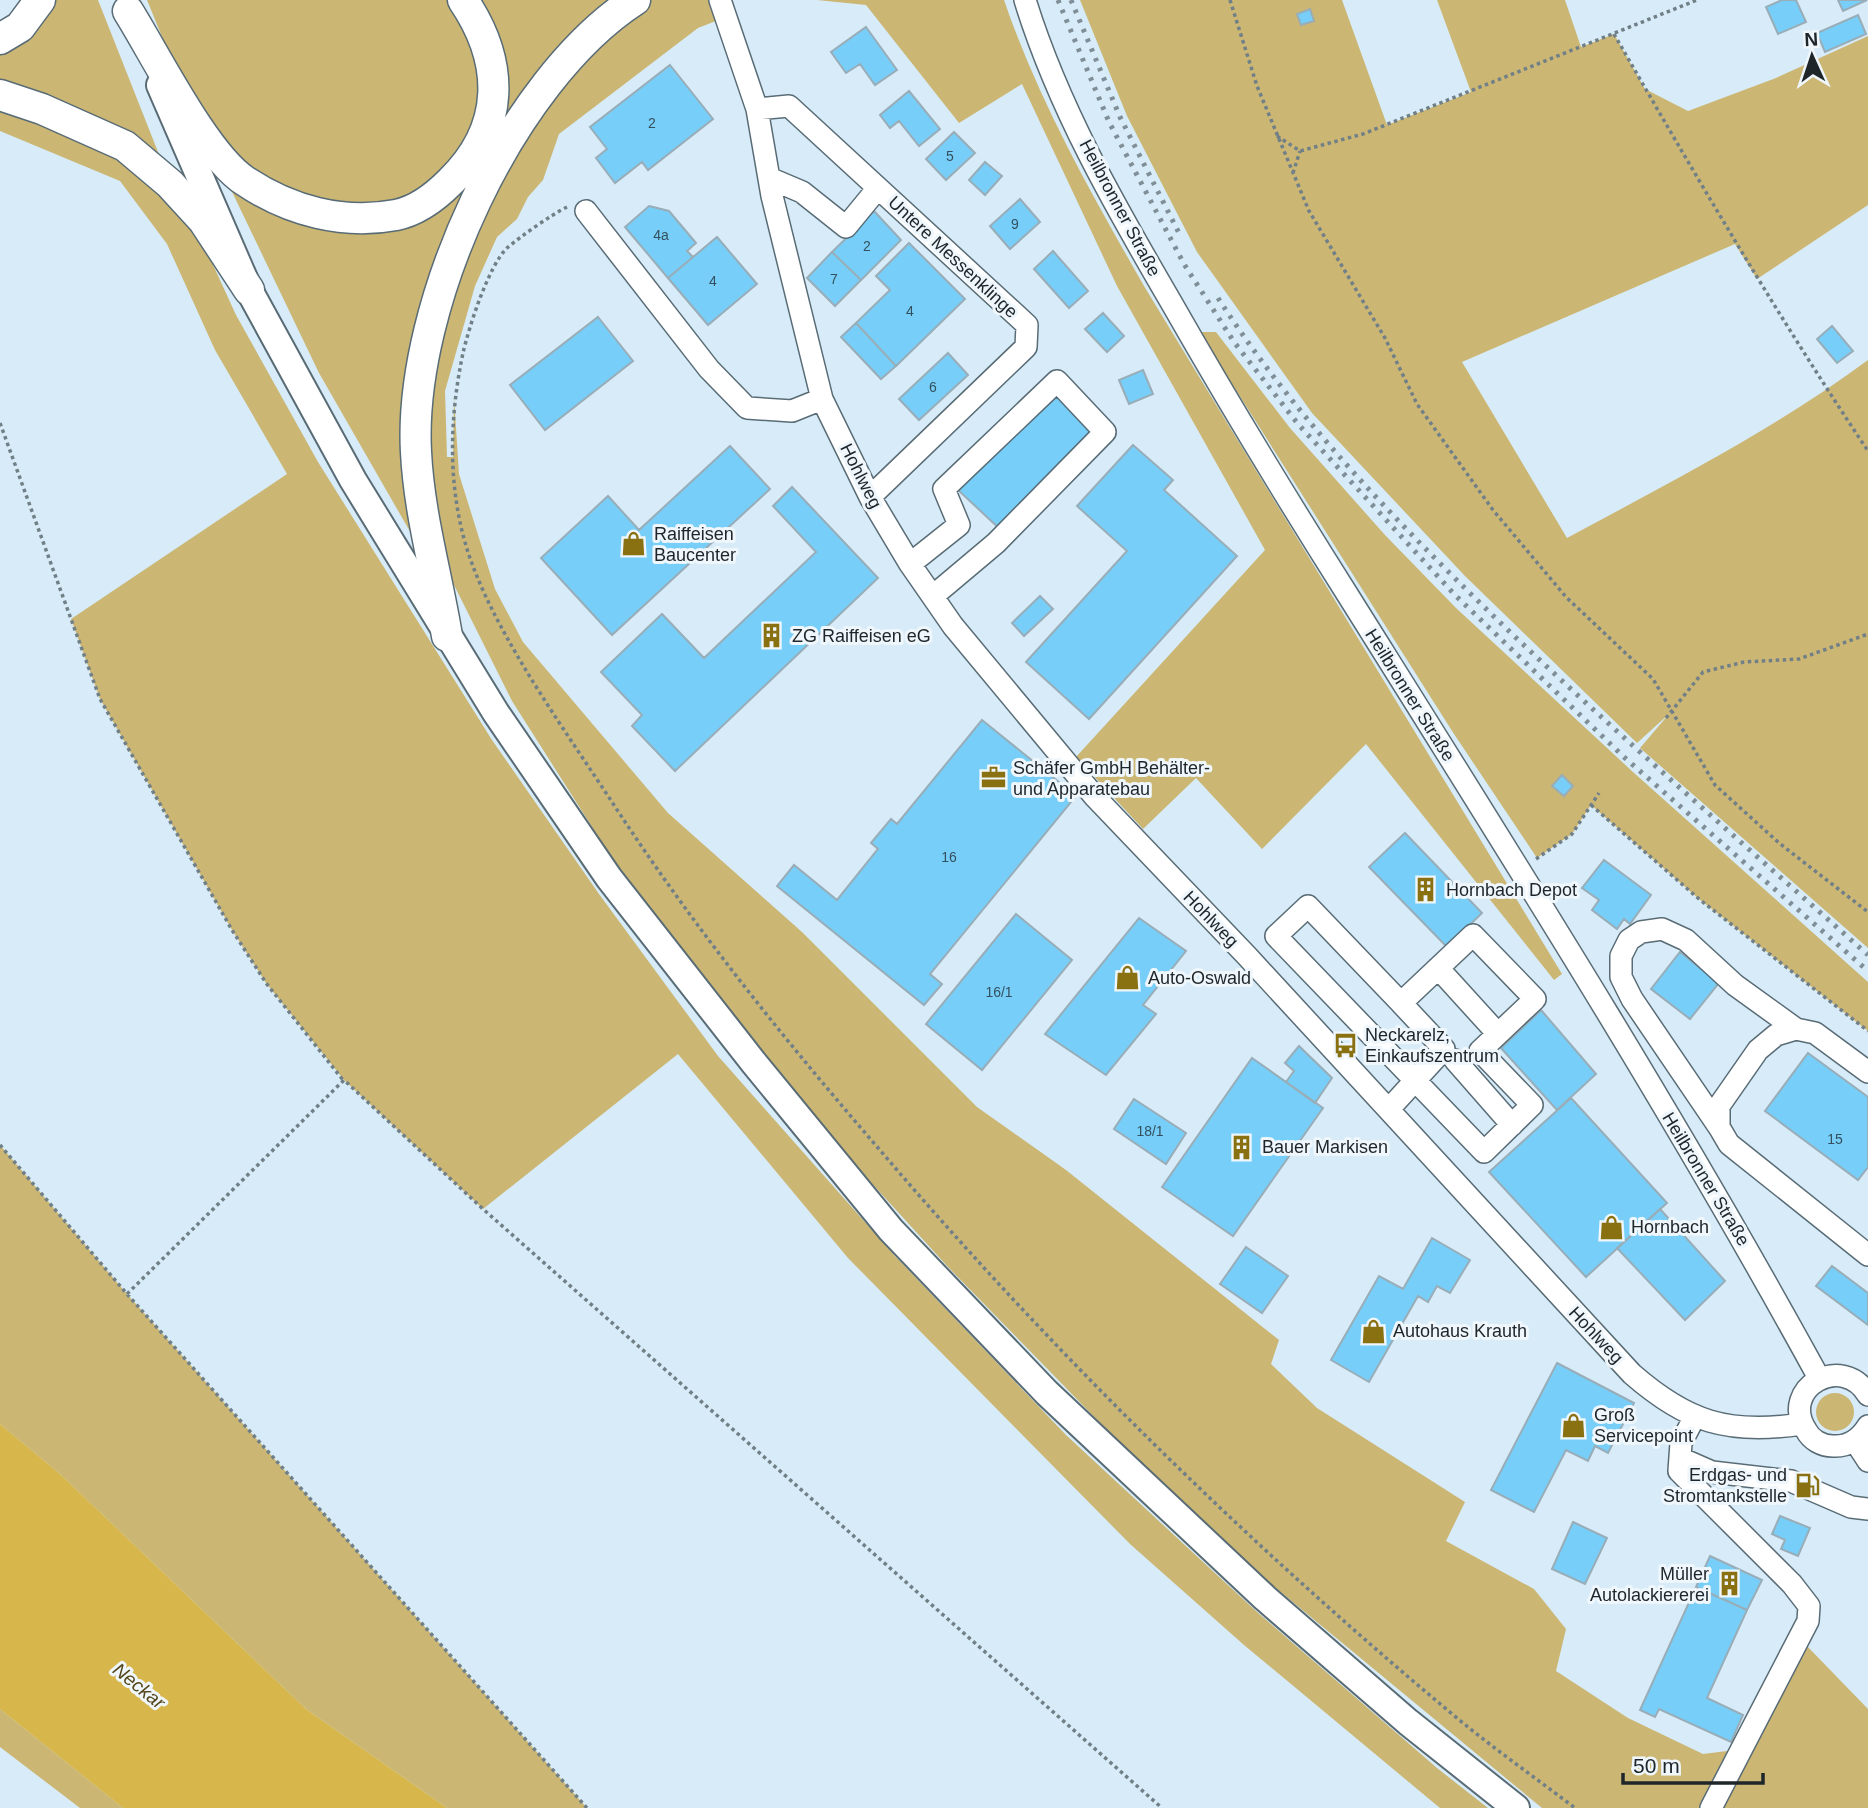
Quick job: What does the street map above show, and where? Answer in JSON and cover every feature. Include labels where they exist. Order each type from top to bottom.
[{"type":"highway","points":[[0,38],[20,27],[40,0]]},
{"type":"highway","points":[[126,6],[204,137],[242,179],[293,208],[344,218],[398,215],[440,192],[471,162],[489,121],[494,89],[491,54],[478,22],[463,0]]},
{"type":"highway","points":[[447,635],[416,452],[416,416],[425,349],[447,268],[502,149],[584,40],[635,0]]},
{"type":"highway","points":[[0,95],[42,109],[125,146],[170,184],[203,220],[248,290]]},
{"type":"main road","points":[[126,6],[248,290],[328,438],[496,713],[609,878],[820,1146],[891,1230],[993,1338],[1128,1472],[1408,1723],[1516,1808]]},
{"type":"street","name":"Hohlweg","points":[[720,0],[757,109],[769,178],[822,398],[870,497],[910,564],[953,626],[1095,797],[1247,956],[1632,1374],[1661,1400],[1694,1418],[1716,1425],[1768,1430],[1802,1424]]},
{"type":"street","name":"Heilbronner Straße","points":[[1025,0],[1075,124],[1105,185],[1163,289],[1256,449],[1520,868],[1706,1178],[1819,1378]]},
{"type":"street","name":"Untere Messenklinge","points":[[757,109],[789,106],[1027,325],[1026,347],[870,497]]},
{"type":"street","points":[[769,178],[802,192],[846,227],[878,188]]},
{"type":"street","points":[[586,211],[709,369],[747,408],[792,411],[822,398]]},
{"type":"street","points":[[910,564],[959,525],[944,489],[1057,381],[1105,432],[996,542],[933,596]]},
{"type":"street","points":[[1247,956],[1276,936],[1308,906],[1512,1125]]},
{"type":"street","points":[[1796,1029],[1735,985],[1686,940],[1662,929],[1641,932],[1629,940],[1621,956],[1621,977],[1729,1144],[1868,1255]]},
{"type":"street","points":[[1401,1003],[1473,935],[1535,999],[1480,1051]]},
{"type":"street","points":[[1276,936],[1413,1079],[1483,1152],[1532,1105],[1471,1043],[1413,1079],[1389,1109]]},
{"type":"street","points":[[1438,968],[1498,1034]]},
{"type":"street","points":[[1719,1126],[1718,1106],[1758,1050],[1776,1035],[1796,1029],[1815,1032],[1868,1072]]},
{"type":"street","points":[[1868,1393],[1852,1378],[1830,1374],[1810,1384],[1800,1403],[1802,1424],[1808,1435],[1830,1446],[1861,1433],[1868,1461]]},
{"type":"street","points":[[1694,1418],[1681,1443],[1679,1471],[1792,1584],[1809,1606],[1808,1621],[1711,1808]]},
{"type":"street","points":[[1680,1458],[1712,1472],[1791,1481],[1851,1507],[1868,1509]]},
{"type":"path","points":[[1230,0],[1257,86],[1309,211],[1385,338],[1416,404],[1493,510],[1566,597],[1653,679],[1715,785],[1779,844],[1868,912]]},
{"type":"path","points":[[1278,136],[1300,151],[1363,134],[1697,0]]},
{"type":"path","points":[[1614,34],[1735,244],[1826,391],[1868,451]]},
{"type":"path","points":[[1293,174],[1300,151]]},
{"type":"path","points":[[586,211],[564,207],[506,250],[494,268],[466,340],[454,397],[453,458],[457,510],[473,566],[493,611],[565,731],[646,854],[706,938],[802,1061],[956,1240],[1082,1373],[1245,1531],[1452,1714],[1575,1808]]},
{"type":"path","points":[[0,423],[100,699],[232,930],[266,983],[344,1080],[482,1209],[1162,1808]]},
{"type":"path","points":[[1666,718],[1703,672],[1744,662],[1799,659],[1868,634]]},
{"type":"path","points":[[1520,868],[1572,834],[1599,793]]},
{"type":"path","points":[[1591,805],[1699,899],[1868,1031]]},
{"type":"path","points":[[127,1294],[344,1080]]},
{"type":"path","points":[[0,1144],[127,1294],[587,1808]]},
{"type":"shaded area","points":[[55,0],[98,0],[160,157],[113,123],[0,85],[0,50]]},
{"type":"shaded area","points":[[147,0],[720,0],[726,17],[698,28],[559,134],[543,180],[528,197],[517,219],[497,237],[475,286],[445,391],[447,457],[453,457],[454,397],[459,474],[495,589],[523,642],[668,813],[802,932],[977,1107],[1066,1170],[1279,1340],[1271,1364],[1317,1408],[1465,1502],[1446,1541],[1534,1589],[1566,1629],[1556,1671],[1628,1718],[1703,1754],[1743,1749],[1805,1644],[1868,1709],[1868,1808],[1542,1808],[1260,1575],[1145,1469],[948,1267],[845,1154],[657,920],[620,871],[512,701],[428,533],[423,306],[416,542],[319,373],[223,173],[271,209],[293,208],[207,129],[171,59]]},
{"type":"shaded area","points":[[817,0],[1004,0],[1050,111],[1144,286],[1562,974],[1554,980],[1366,744],[1262,849],[1196,778],[1143,829],[1076,757],[1265,550],[1117,286],[1022,84],[959,123],[866,5]]},
{"type":"shaded area","points":[[1080,0],[1342,0],[1387,125],[1471,92],[1437,0],[1565,0],[1581,47],[1614,34],[1645,89],[1688,111],[1776,78],[1868,36],[1868,205],[1757,279],[1735,244],[1462,362],[1567,538],[1759,432],[1868,360],[1868,948],[1640,748],[1669,714],[1637,743],[1465,576],[1312,413],[1197,252],[1127,116]]},
{"type":"shaded area","points":[[0,107],[128,158],[198,232],[236,315],[318,462],[492,740],[599,894],[718,1056],[895,1256],[1066,1435],[1256,1611],[1437,1768],[1488,1808],[1440,1808],[1244,1645],[1130,1544],[848,1258],[678,1054],[483,1209],[344,1080],[266,983],[232,930],[100,699],[71,619],[287,474],[215,350],[167,244],[120,181],[0,131]]},
{"type":"shaded area","points":[[1199,332],[1216,332],[1290,428],[1385,535],[1456,608],[1633,772],[1868,982],[1868,1031],[1699,899],[1591,805],[1572,834],[1537,858],[1454,734]]},
{"type":"shaded area","points":[[0,1145],[127,1294],[587,1808],[447,1808],[306,1709],[59,1473],[0,1424]]},
{"type":"shaded area","points":[[1835,1393],[1849,1398],[1854,1412],[1849,1426],[1835,1431],[1821,1426],[1816,1412],[1821,1398]]},
{"type":"shaded area","points":[[0,1709],[123,1808],[80,1808],[0,1747]]},
{"type":"water","name":"Neckar","points":[[0,1424],[59,1473],[306,1709],[447,1808],[123,1808],[0,1709]]},
{"type":"building","points":[[1782,0],[1796,0],[1806,22],[1778,34],[1766,7]]},
{"type":"building","points":[[1838,0],[1867,0],[1843,11]]},
{"type":"building","points":[[1310,9],[1314,21],[1301,25],[1297,14]]},
{"type":"building","points":[[1858,15],[1866,34],[1825,52],[1817,33]]},
{"type":"building","points":[[866,27],[897,70],[875,85],[860,64],[846,73],[831,52]]},
{"type":"building","points":[[670,65],[713,119],[648,170],[642,162],[615,183],[596,158],[607,149],[590,127]]},
{"type":"building","points":[[909,91],[940,129],[919,146],[899,121],[890,128],[880,115]]},
{"type":"building","points":[[954,132],[975,153],[946,180],[926,159]]},
{"type":"building","points":[[985,162],[1002,176],[985,195],[969,180]]},
{"type":"building","points":[[1020,199],[1040,222],[1010,249],[990,226]]},
{"type":"building","points":[[649,206],[669,211],[696,243],[687,251],[693,257],[668,278],[625,227]]},
{"type":"building","points":[[874,211],[901,240],[861,280],[832,252]]},
{"type":"building","points":[[717,237],[757,284],[708,325],[668,278]]},
{"type":"building","points":[[909,243],[965,299],[896,366],[856,323],[890,290],[876,276]]},
{"type":"building","points":[[1053,251],[1088,291],[1069,308],[1034,269]]},
{"type":"building","points":[[832,252],[861,280],[835,306],[807,278]]},
{"type":"building","points":[[1103,313],[1124,336],[1107,352],[1085,329]]},
{"type":"building","points":[[598,317],[633,361],[545,430],[510,385]]},
{"type":"building","points":[[856,323],[896,366],[881,379],[841,337]]},
{"type":"building","points":[[1832,326],[1853,351],[1837,363],[1817,339]]},
{"type":"building","points":[[948,353],[968,375],[919,420],[899,399]]},
{"type":"building","points":[[1143,370],[1153,394],[1129,404],[1119,380]]},
{"type":"building","points":[[1059,387],[1102,434],[1002,531],[957,489]]},
{"type":"building","points":[[1133,445],[1173,480],[1164,490],[1237,556],[1089,719],[1026,662],[1127,551],[1077,506]]},
{"type":"building","name":"Raiffeisen Baucenter","points":[[730,446],[770,489],[612,635],[541,558],[608,496],[639,530]]},
{"type":"building","name":"ZG Raiffeisen eG","points":[[792,487],[878,578],[675,771],[632,726],[642,715],[601,672],[662,614],[704,658],[816,552],[773,506]]},
{"type":"building","points":[[1040,596],[1053,609],[1024,636],[1012,623]]},
{"type":"building","points":[[982,720],[1076,796],[930,974],[942,984],[924,1005],[777,886],[794,865],[837,900],[878,849],[871,843],[891,819],[897,824]]},
{"type":"building","points":[[1562,775],[1573,786],[1564,796],[1552,786]]},
{"type":"building","name":"Hornbach Depot","points":[[1405,833],[1482,913],[1447,947],[1369,867]]},
{"type":"building","points":[[1604,860],[1651,895],[1630,924],[1624,919],[1617,929],[1592,910],[1599,900],[1582,888]]},
{"type":"building","points":[[1016,914],[1072,960],[982,1070],[926,1024]]},
{"type":"building","name":"Auto-Oswald","points":[[1139,918],[1186,951],[1143,1005],[1156,1014],[1106,1075],[1045,1034]]},
{"type":"building","points":[[1680,952],[1719,983],[1690,1019],[1651,989]]},
{"type":"building","points":[[1541,1010],[1596,1074],[1557,1110],[1501,1048]]},
{"type":"building","points":[[1299,1046],[1332,1078],[1315,1103],[1286,1082],[1294,1071],[1285,1063]]},
{"type":"building","points":[[1808,1053],[1868,1097],[1868,1167],[1858,1180],[1765,1111]]},
{"type":"building","name":"Bauer Markisen","points":[[1252,1058],[1323,1108],[1233,1236],[1162,1187]]},
{"type":"building","points":[[1571,1098],[1667,1203],[1586,1277],[1489,1172]]},
{"type":"building","points":[[1134,1099],[1186,1133],[1166,1164],[1114,1129]]},
{"type":"building","points":[[1660,1209],[1725,1281],[1685,1320],[1617,1248]]},
{"type":"building","name":"Autohaus Krauth","points":[[1432,1238],[1470,1260],[1450,1293],[1437,1286],[1428,1302],[1418,1296],[1369,1382],[1331,1360],[1379,1276],[1403,1289]]},
{"type":"building","points":[[1246,1247],[1288,1276],[1262,1313],[1220,1284]]},
{"type":"building","points":[[1832,1266],[1868,1293],[1868,1325],[1816,1286]]},
{"type":"building","name":"Groß Servicepoint","points":[[1557,1363],[1634,1403],[1608,1453],[1595,1446],[1588,1461],[1566,1450],[1534,1512],[1491,1490]]},
{"type":"building","points":[[1780,1516],[1810,1528],[1798,1556],[1781,1549],[1785,1540],[1772,1534]]},
{"type":"building","points":[[1573,1522],[1607,1538],[1585,1584],[1552,1569]]},
{"type":"building","name":"Müller Autolackiererei","points":[[1710,1556],[1762,1580],[1747,1610],[1696,1587]]},
{"type":"building","points":[[1696,1587],[1747,1610],[1707,1698],[1743,1715],[1731,1742],[1659,1709],[1655,1717],[1640,1710]]},
{"type":"railway","points":[[1058,0],[1109,122],[1184,264],[1234,342],[1298,424],[1455,595],[1625,758],[1868,971]]},
{"type":"railway","points":[[1071,0],[1120,117],[1180,235]]},
{"type":"railway","points":[[1218,298],[1282,388],[1354,473],[1431,554],[1598,714],[1868,955]]},
{"type":"place","name":"Raiffeisen Baucenter","points":[[634,544]]},
{"type":"place","name":"ZG Raiffeisen eG","points":[[772,636]]},
{"type":"place","name":"Schäfer GmbH Behälter- und Apparatebau","points":[[993,778]]},
{"type":"place","name":"Hornbach Depot","points":[[1426,890]]},
{"type":"place","name":"Auto-Oswald","points":[[1128,978]]},
{"type":"place","name":"Neckarelz, Einkaufszentrum","points":[[1345,1045]]},
{"type":"place","name":"Bauer Markisen","points":[[1242,1147]]},
{"type":"place","name":"Hornbach","points":[[1611,1227]]},
{"type":"place","name":"Autohaus Krauth","points":[[1373,1331]]},
{"type":"place","name":"Groß Servicepoint","points":[[1574,1425]]},
{"type":"place","name":"Erdgas- und Stromtankstelle","points":[[1807,1485]]},
{"type":"place","name":"Müller Autolackiererei","points":[[1729,1584]]}]
